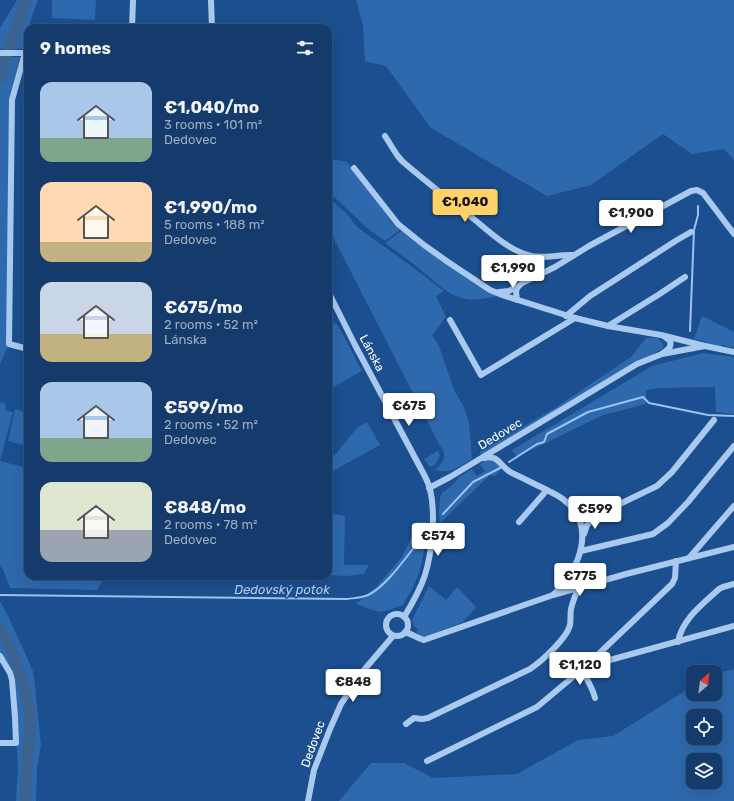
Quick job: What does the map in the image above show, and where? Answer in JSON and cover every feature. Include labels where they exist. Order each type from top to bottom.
[{"type":"street","points":[[132,24],[133,0]]},
{"type":"street","points":[[212,0],[212,24]]},
{"type":"street","points":[[0,53],[24,53]]},
{"type":"street","points":[[24,62],[12,100],[9,344],[24,348]]},
{"type":"street","points":[[385,136],[402,161],[508,246],[523,254],[535,257],[566,254],[574,255]]},
{"type":"street","name":"Dedovec","points":[[354,168],[398,224],[436,254],[490,290],[566,316],[608,326],[661,335],[734,352]]},
{"type":"street","points":[[490,290],[506,292],[512,290],[522,283],[555,267],[687,192],[694,190],[703,193],[734,234]]},
{"type":"street","points":[[566,316],[590,296],[691,232]]},
{"type":"street","points":[[608,326],[685,277]]},
{"type":"street","points":[[518,300],[516,292],[517,288],[522,283]]},
{"type":"street","name":"Lánska","points":[[332,305],[421,469],[429,488]]},
{"type":"street","points":[[450,320],[481,375],[575,318]]},
{"type":"street","points":[[661,335],[669,339],[671,343],[669,349],[662,354]]},
{"type":"street","name":"Dedovec","points":[[429,488],[482,458],[637,364],[662,354],[705,346]]},
{"type":"street","points":[[574,511],[585,517],[595,516],[657,486],[672,472],[714,420]]},
{"type":"street","points":[[581,550],[653,534],[668,523],[688,502],[734,446]]},
{"type":"street","points":[[482,458],[494,457],[505,469],[564,500],[570,505],[580,521],[583,538]]},
{"type":"street","points":[[404,617],[425,576],[430,552],[432,519],[429,488]]},
{"type":"street","points":[[519,522],[547,490]]},
{"type":"street","points":[[689,558],[734,506]]},
{"type":"street","points":[[553,595],[562,586],[577,560],[587,525],[595,516]]},
{"type":"street","points":[[405,632],[424,640],[553,595],[676,561],[734,547]]},
{"type":"street","points":[[427,761],[537,707],[584,667],[672,584],[675,578],[676,561]]},
{"type":"street","points":[[678,642],[682,629],[689,618],[718,589],[734,584]]},
{"type":"street","points":[[406,724],[414,718],[428,718],[530,669],[539,663],[551,652],[568,631],[573,599],[579,588]]},
{"type":"street","points":[[394,615],[404,617],[408,625],[405,632],[402,635],[393,636],[386,629],[387,620],[394,615]]},
{"type":"street","points":[[584,667],[734,626]]},
{"type":"street","name":"Dedovec","points":[[308,801],[314,770],[341,704],[364,670],[393,636]]},
{"type":"street","points":[[607,646],[608,653],[613,659]]},
{"type":"street","points":[[0,656],[10,673],[12,680],[16,743],[0,743]]},
{"type":"street","points":[[584,667],[584,675],[595,698]]},
{"type":"shaded area","points":[[17,0],[38,0],[30,24],[24,24],[24,49],[0,49],[0,28]]},
{"type":"shaded area","points":[[52,0],[96,0],[95,20],[52,18]]},
{"type":"shaded area","points":[[356,0],[734,0],[734,160],[724,149],[692,154],[663,134],[591,185],[547,196],[431,128],[386,66],[365,61],[363,26]]},
{"type":"shaded area","points":[[0,57],[24,57],[12,100],[9,344],[0,364]]},
{"type":"shaded area","points":[[332,160],[347,162],[395,226],[401,229],[385,241],[366,227],[332,195]]},
{"type":"shaded area","points":[[332,201],[345,212],[357,227],[444,291],[436,296],[446,317],[432,335],[439,346],[454,390],[464,407],[469,423],[472,459],[459,467],[450,470],[435,470],[444,459],[444,453],[332,235]]},
{"type":"shaded area","points":[[404,229],[502,295],[474,300],[453,295],[385,243]]},
{"type":"shaded area","points":[[702,316],[734,332],[734,348],[722,345],[721,347],[694,339]]},
{"type":"shaded area","points":[[332,322],[340,329],[362,371],[332,388]]},
{"type":"shaded area","points":[[646,338],[657,338],[663,343],[663,348],[482,458],[480,452],[555,408],[631,357]]},
{"type":"shaded area","points":[[703,353],[734,357],[734,414],[716,412],[715,387],[660,388],[646,390],[646,404],[603,415],[517,457],[512,450],[652,366]]},
{"type":"shaded area","points":[[0,402],[6,404],[5,410],[13,412],[0,461]]},
{"type":"shaded area","points":[[15,409],[24,412],[24,445],[8,441]]},
{"type":"shaded area","points":[[367,422],[380,445],[333,471],[332,458],[357,428]]},
{"type":"shaded area","points":[[438,451],[440,455],[437,462],[431,467],[429,466],[424,459]]},
{"type":"shaded area","points":[[487,459],[493,460],[502,468],[495,476],[490,475],[440,523],[439,512],[442,493],[453,485],[459,477],[472,469],[477,476],[485,471],[480,464]]},
{"type":"shaded area","points":[[0,461],[24,467],[24,580],[102,580],[97,590],[10,588],[0,565]]},
{"type":"shaded area","points":[[332,514],[345,516],[344,565],[369,565],[364,574],[347,576],[332,575]]},
{"type":"shaded area","points":[[426,521],[422,560],[418,576],[403,605],[381,612],[356,604],[376,587],[402,557],[416,528],[416,522]]},
{"type":"shaded area","points":[[429,586],[446,600],[457,587],[476,607],[463,622],[427,636],[422,636],[416,632],[418,630],[413,624],[412,620]]},
{"type":"shaded area","points":[[0,601],[33,671],[41,745],[37,768],[36,801],[16,801],[18,768],[13,688],[0,656]]},
{"type":"shaded area","points":[[734,669],[734,801],[339,801],[371,763],[404,763],[433,778],[517,774],[578,740],[613,736],[686,690],[686,701],[722,701],[722,672]]},
{"type":"waterway","points":[[0,79],[4,62],[26,0]]},
{"type":"waterway","points":[[690,331],[694,230],[698,215],[698,206]]},
{"type":"waterway","name":"Dedovský potok","points":[[509,462],[537,444],[544,442],[547,434],[588,412],[643,397],[649,403],[708,415],[734,416]]},
{"type":"waterway","name":"Dedovský potok","points":[[443,514],[473,482],[500,468]]},
{"type":"waterway","name":"Dedovský potok","points":[[0,595],[358,598],[368,595],[381,586],[419,541]]},
{"type":"waterway","points":[[0,629],[16,662],[25,689],[30,711],[25,801]]}]
